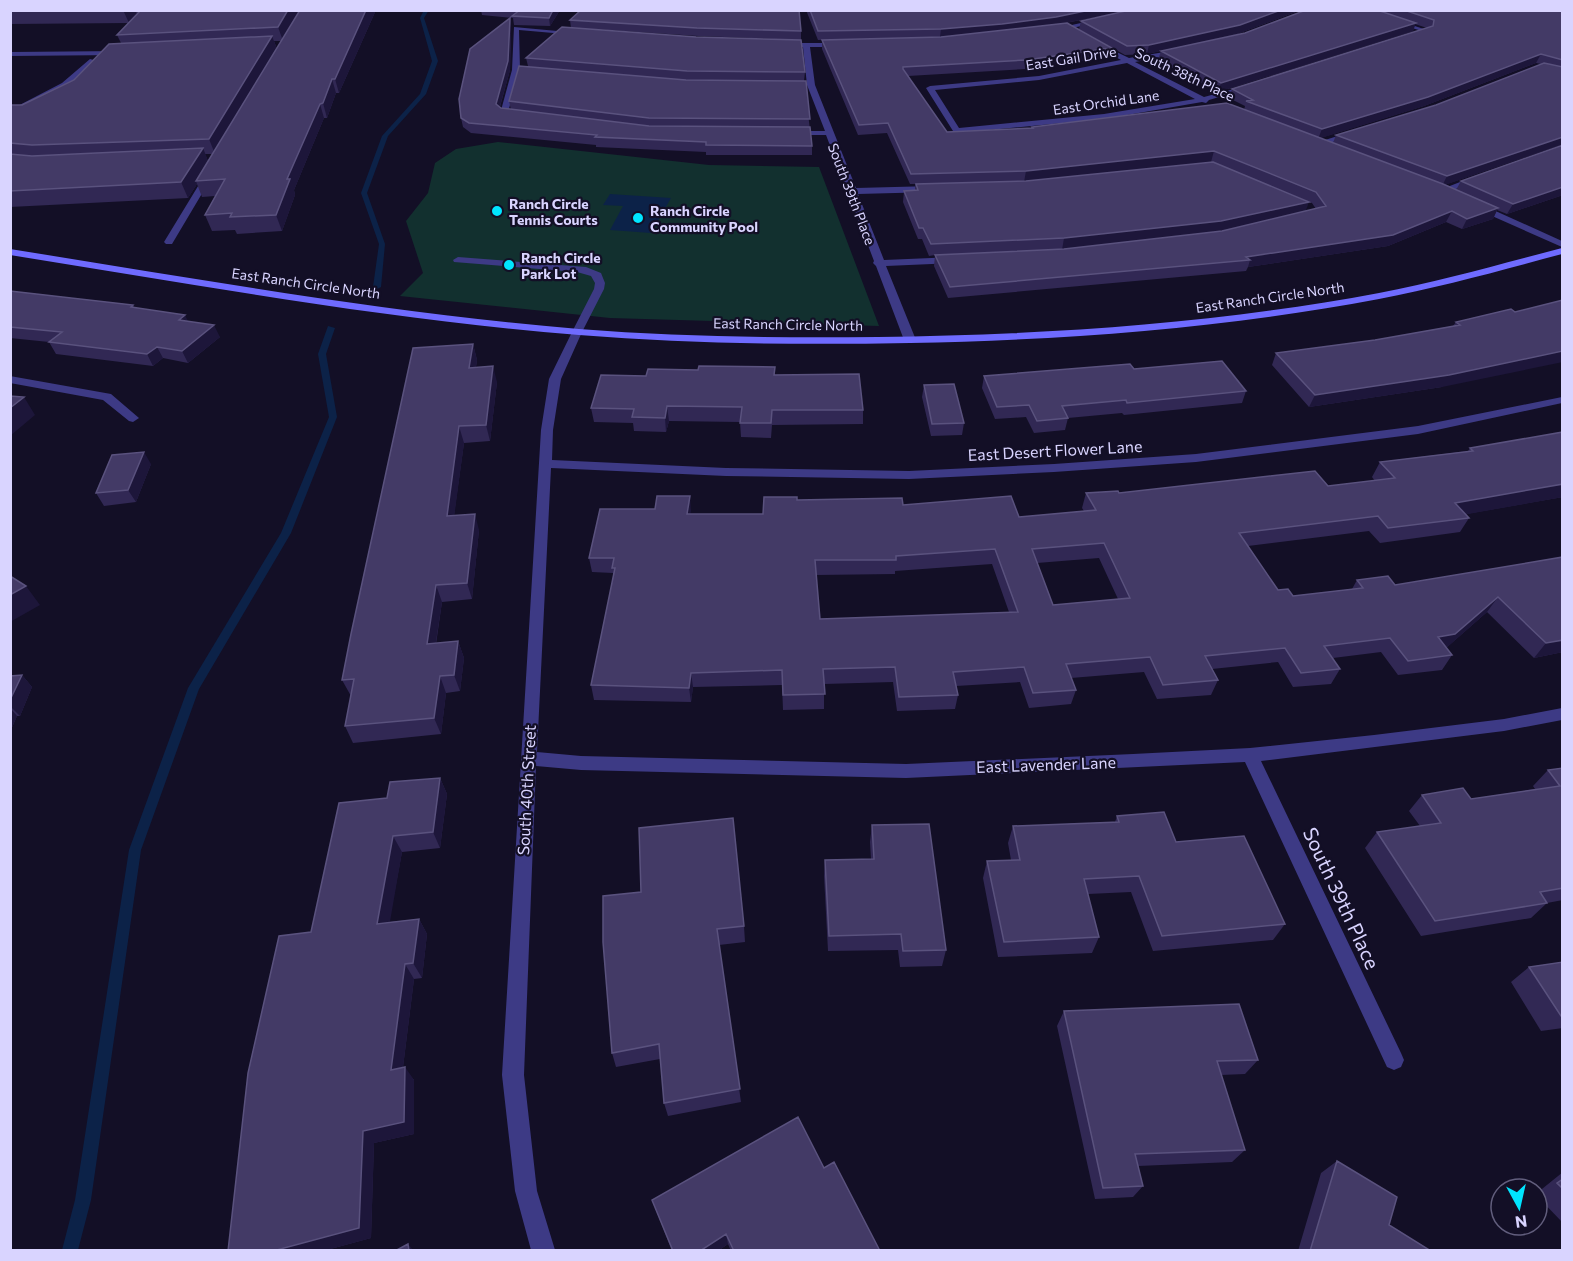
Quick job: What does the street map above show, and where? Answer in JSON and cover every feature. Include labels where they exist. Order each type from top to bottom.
[{"type":"street","points":[[1357,10],[1427,32],[1416,35]]},
{"type":"street","points":[[1045,31],[1112,19]]},
{"type":"street","points":[[1066,27],[1077,33]]},
{"type":"street","points":[[526,117],[504,114],[516,70],[516,28],[584,34]]},
{"type":"street","name":"South 38th Place","points":[[1087,39],[1128,62],[1216,105]]},
{"type":"street","points":[[770,44],[848,45]]},
{"type":"street","name":"South 39th Place","points":[[806,45],[811,85],[878,263],[910,340]]},
{"type":"street","name":"East Gail Drive","points":[[957,131],[930,88],[1039,78],[1184,50]]},
{"type":"street","points":[[10,54],[123,53]]},
{"type":"street","points":[[10,113],[55,92],[84,71],[99,54]]},
{"type":"street","points":[[516,70],[527,71]]},
{"type":"street","name":"East Orchid Lane","points":[[957,131],[1084,120],[1205,101],[1261,83]]},
{"type":"street","points":[[800,84],[811,85]]},
{"type":"street","points":[[1316,144],[1361,130]]},
{"type":"street","points":[[781,133],[829,133]]},
{"type":"street","points":[[1305,140],[1327,148]]},
{"type":"street","points":[[170,242],[214,168]]},
{"type":"street","points":[[1442,191],[1485,176]]},
{"type":"street","points":[[1432,187],[1453,196]]},
{"type":"street","points":[[852,191],[944,189]]},
{"type":"street","points":[[1464,201],[1563,244]]},
{"type":"street","name":"East Ranch Circle North","points":[[10,252],[316,300],[577,332],[754,340],[910,340],[1064,334],[1154,327],[1290,310],[1414,289],[1563,251]]},
{"type":"street","points":[[878,263],[970,259]]},
{"type":"street","name":"South 40th Street","points":[[458,260],[594,272],[599,278],[601,287],[555,379],[549,405],[545,464],[513,1075],[526,1191],[543,1251]]},
{"type":"street","points":[[10,379],[107,397],[133,417]]},
{"type":"street","name":"East Desert Flower Lane","points":[[545,464],[726,472],[909,475],[1054,468],[1196,458],[1418,430],[1563,400]]},
{"type":"street","name":"East Lavender Lane","points":[[528,758],[592,764],[906,771],[1250,755],[1504,725],[1563,714]]},
{"type":"street","name":"South 39th Place","points":[[1250,755],[1394,1060]]},
{"type":"green space","points":[[498,142],[709,165],[819,167],[879,326],[610,318],[400,296],[423,273],[406,221],[428,193],[435,163],[456,149]]},
{"type":"water","name":"Ranch Circle Community Pool","points":[[610,194],[671,198],[651,233],[610,230],[623,206],[603,205]]},
{"type":"building","points":[[10,10],[66,10],[10,11]]},
{"type":"building","points":[[141,10],[288,10],[278,27],[117,35]]},
{"type":"building","points":[[300,10],[366,10],[335,79],[332,79],[323,103],[320,104],[287,179],[290,179],[276,215],[230,217],[232,213],[205,215],[225,179],[196,181]]},
{"type":"building","points":[[520,10],[553,10],[549,18],[512,16]]},
{"type":"building","points":[[581,10],[799,10],[801,31],[697,28],[570,20]]},
{"type":"building","points":[[810,10],[1090,10],[1002,24],[941,29],[818,31]]},
{"type":"building","points":[[1130,10],[1281,10],[1240,25],[1149,45],[1127,46],[1081,21]]},
{"type":"building","points":[[1306,10],[1377,10],[1416,23],[1221,83],[1161,51],[1245,33]]},
{"type":"building","points":[[1404,10],[1563,10],[1563,60],[1541,54],[1428,97],[1322,129],[1246,101],[1253,100],[1232,89],[1433,26],[1434,20]]},
{"type":"building","points":[[510,18],[508,61],[496,104],[501,108],[649,126],[810,127],[812,146],[706,145],[706,142],[595,137],[597,135],[469,123],[461,118],[459,99],[470,49]]},
{"type":"building","points":[[1067,23],[1112,48],[1026,60],[903,67],[903,69],[947,132],[1033,128],[1227,103],[1443,184],[1498,208],[1467,219],[1452,211],[1393,235],[1246,257],[1250,260],[950,287],[935,255],[1064,249],[1222,231],[1326,206],[1316,192],[1214,151],[1026,171],[911,174],[888,123],[859,125],[822,40],[941,37]]},
{"type":"building","points":[[562,27],[696,37],[801,40],[805,72],[687,71],[526,58]]},
{"type":"building","points":[[272,36],[209,139],[32,145],[10,143],[10,105],[22,105],[74,80],[109,44]]},
{"type":"building","points":[[1544,63],[1563,67],[1563,137],[1447,176],[1336,135],[1436,105]]},
{"type":"building","points":[[519,66],[686,80],[806,81],[810,119],[649,118],[509,101]]},
{"type":"building","points":[[1563,145],[1563,187],[1513,204],[1461,181]]},
{"type":"building","points":[[203,148],[181,182],[10,191],[10,154],[32,156]]},
{"type":"building","points":[[1213,162],[1309,202],[1221,221],[1064,238],[931,244],[923,228],[919,228],[904,191],[918,190],[916,184],[1026,181]]},
{"type":"building","points":[[10,291],[133,305],[131,307],[185,315],[179,320],[214,325],[182,351],[157,347],[147,354],[49,342],[62,332],[10,327]]},
{"type":"building","points":[[1563,300],[1563,351],[1449,375],[1315,395],[1276,353],[1375,340],[1460,325],[1456,322],[1511,309],[1515,312]]},
{"type":"building","points":[[473,344],[469,368],[493,366],[486,425],[459,426],[447,516],[475,514],[467,583],[436,585],[427,644],[458,641],[454,675],[440,676],[434,718],[345,726],[354,679],[342,680],[413,348]]},
{"type":"building","points":[[1222,361],[1246,391],[1127,403],[1126,400],[1062,406],[1068,418],[1037,421],[1029,405],[997,407],[984,376],[1130,364],[1134,369]]},
{"type":"building","points":[[699,366],[775,367],[774,375],[859,374],[863,410],[772,410],[771,423],[740,423],[742,407],[667,406],[665,418],[632,417],[634,409],[591,408],[601,375],[646,376],[648,369],[698,370]]},
{"type":"building","points":[[954,384],[964,423],[932,424],[924,385]]},
{"type":"building","points":[[10,396],[24,397],[10,408]]},
{"type":"building","points":[[1563,432],[1563,484],[1455,503],[1469,518],[1388,528],[1378,516],[1239,533],[1278,590],[1288,589],[1293,596],[1363,588],[1357,580],[1388,576],[1395,585],[1563,557],[1563,640],[1546,643],[1498,597],[1455,634],[1438,637],[1452,655],[1408,661],[1390,638],[1324,646],[1340,669],[1301,673],[1285,648],[1205,656],[1218,680],[1163,685],[1150,657],[1066,664],[1076,690],[1033,693],[1024,667],[953,672],[958,695],[899,697],[895,667],[823,669],[825,694],[783,695],[782,670],[691,673],[689,688],[591,685],[615,568],[612,568],[614,558],[589,558],[600,509],[655,509],[657,496],[690,496],[687,514],[763,514],[764,497],[797,497],[797,500],[902,498],[903,505],[1011,496],[1019,517],[1096,510],[1086,493],[1118,491],[1119,493],[1315,471],[1328,486],[1395,478],[1380,462],[1473,451],[1470,448]],"holes":[[[1104,543],[1130,598],[1053,605],[1032,549]],[[995,549],[1018,612],[820,619],[815,560],[896,560],[896,556]]]},
{"type":"building","points":[[144,452],[128,490],[96,493],[112,455]]},
{"type":"building","points":[[10,576],[26,586],[10,595]]},
{"type":"building","points":[[22,675],[10,700],[10,676]]},
{"type":"building","points":[[1563,768],[1563,888],[1540,892],[1547,903],[1435,921],[1377,832],[1441,823],[1422,795],[1463,788],[1471,799],[1560,786],[1548,770]]},
{"type":"building","points":[[440,778],[433,832],[393,836],[377,924],[419,919],[413,963],[405,964],[391,1070],[405,1067],[404,1122],[363,1131],[359,1228],[273,1251],[228,1251],[248,1073],[279,936],[311,932],[339,803],[387,798],[390,782]]},
{"type":"building","points":[[1164,812],[1176,842],[1244,836],[1285,924],[1162,936],[1139,876],[1084,879],[1099,937],[1004,942],[987,861],[1020,860],[1013,826],[1119,822],[1117,816]]},
{"type":"building","points":[[733,818],[744,926],[717,929],[740,1089],[664,1103],[659,1044],[612,1053],[603,942],[603,896],[641,892],[639,828]]},
{"type":"building","points":[[929,824],[946,950],[903,951],[901,934],[829,936],[825,860],[874,859],[872,825]]},
{"type":"building","points":[[1563,962],[1563,1016],[1561,1016],[1529,967]]},
{"type":"building","points":[[1239,1004],[1258,1060],[1217,1061],[1245,1150],[1135,1154],[1143,1186],[1103,1188],[1064,1011]]},
{"type":"building","points":[[798,1117],[824,1168],[834,1162],[880,1251],[734,1251],[726,1234],[700,1251],[673,1251],[652,1200]]},
{"type":"building","points":[[1337,1161],[1397,1197],[1389,1225],[1431,1251],[1310,1251]]},
{"type":"building","points":[[1563,1179],[1563,1189],[1557,1183]]},
{"type":"building","points":[[408,1244],[409,1251],[395,1251]]},
{"type":"waterway","points":[[377,287],[382,244],[364,193],[385,136],[423,94],[435,61],[422,18],[427,10]]},
{"type":"waterway","points":[[70,1250],[83,1200],[135,850],[194,688],[286,533],[333,417],[322,354],[331,328]]},
{"type":"place","name":"Ranch Circle Tennis Courts","points":[[497,211]]},
{"type":"place","name":"Ranch Circle Community Pool","points":[[638,218]]},
{"type":"place","name":"Ranch Circle Park Lot","points":[[509,265]]}]
